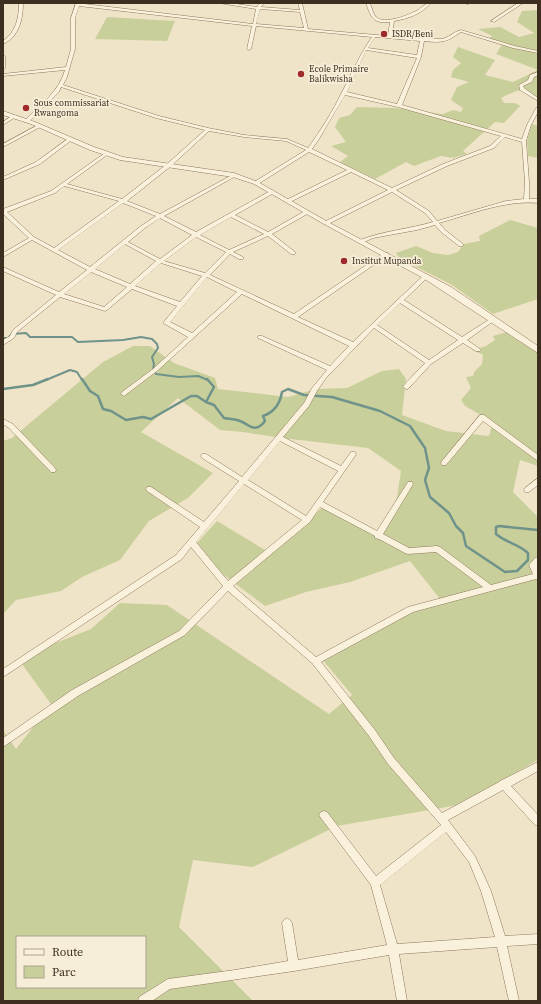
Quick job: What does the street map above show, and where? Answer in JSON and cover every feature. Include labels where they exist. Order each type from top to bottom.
[{"type":"street","points":[[3,43],[10,38],[16,30],[21,14],[21,3]]},
{"type":"street","points":[[221,3],[258,8],[301,11]]},
{"type":"street","points":[[249,49],[258,8],[262,3]]},
{"type":"street","points":[[300,3],[306,30]]},
{"type":"street","points":[[368,3],[377,20],[392,20],[424,9],[429,3]]},
{"type":"street","points":[[493,20],[521,3]]},
{"type":"street","points":[[27,120],[57,91],[68,68],[73,49],[73,18],[77,4],[255,26],[390,36],[422,40],[446,40],[453,37],[457,32],[461,31],[514,47],[538,52]]},
{"type":"street","points":[[390,36],[392,20]]},
{"type":"street","points":[[256,183],[309,150],[344,93],[365,49],[374,36]]},
{"type":"street","points":[[399,106],[420,57],[422,40]]},
{"type":"street","points":[[365,49],[420,57]]},
{"type":"street","points":[[3,56],[3,68]]},
{"type":"street","points":[[3,75],[68,68]]},
{"type":"street","points":[[538,72],[532,76],[530,81],[521,86],[522,89],[538,100]]},
{"type":"street","points":[[60,86],[158,117],[208,129],[244,136],[287,140],[392,190],[427,212],[437,221],[443,231],[461,245]]},
{"type":"street","points":[[344,93],[399,106],[524,140]]},
{"type":"street","points":[[526,200],[527,182],[524,140],[529,125],[538,108]]},
{"type":"street","points":[[3,113],[27,120],[105,154],[122,158],[234,175],[256,183],[448,289],[538,350]]},
{"type":"street","points":[[3,124],[15,116]]},
{"type":"street","points":[[3,146],[40,126]]},
{"type":"street","points":[[54,250],[123,201],[169,165],[208,129]]},
{"type":"street","points":[[326,223],[445,165],[492,147],[504,135]]},
{"type":"street","points":[[3,179],[38,163],[71,139]]},
{"type":"street","points":[[105,154],[53,192],[3,211],[32,238],[54,250],[92,270],[181,305]]},
{"type":"street","points":[[288,201],[352,170]]},
{"type":"street","points":[[3,343],[125,242],[160,216],[234,175]]},
{"type":"street","points":[[64,185],[123,201],[160,216],[241,258]]},
{"type":"street","points":[[3,269],[60,295],[105,309],[160,261],[195,235],[272,192]]},
{"type":"street","points":[[362,241],[372,237],[417,228],[437,221],[508,202],[526,200],[538,201]]},
{"type":"street","points":[[192,336],[166,323],[206,275],[229,252],[268,234],[307,212]]},
{"type":"street","points":[[232,215],[268,234],[293,253]]},
{"type":"street","points":[[3,255],[32,238]]},
{"type":"street","points":[[125,242],[160,261],[206,275],[353,345]]},
{"type":"street","points":[[294,317],[386,254]]},
{"type":"street","points":[[3,673],[179,557],[307,404],[311,396],[331,369],[353,345],[426,276]]},
{"type":"street","points":[[124,394],[154,371],[241,292]]},
{"type":"street","points":[[400,300],[478,350]]},
{"type":"street","points":[[406,387],[429,363],[492,320]]},
{"type":"street","points":[[374,325],[429,363]]},
{"type":"street","points":[[260,337],[331,369]]},
{"type":"street","points":[[444,463],[482,416],[538,459]]},
{"type":"street","points":[[3,421],[11,426],[54,470]]},
{"type":"street","points":[[279,438],[342,470]]},
{"type":"street","points":[[3,743],[75,694],[182,633],[228,586],[307,520],[353,454]]},
{"type":"street","points":[[204,456],[307,520]]},
{"type":"street","points":[[527,490],[538,481]]},
{"type":"street","points":[[378,536],[410,484]]},
{"type":"street","points":[[149,489],[205,526]]},
{"type":"street","points":[[318,503],[408,551],[437,549],[490,588]]},
{"type":"street","points":[[192,543],[228,586],[315,661],[372,733],[392,761],[472,859],[486,891],[501,942],[514,1001]]},
{"type":"street","points":[[315,661],[411,609],[537,577],[533,565],[538,560]]},
{"type":"street","points":[[375,883],[444,823],[503,784],[538,766]]},
{"type":"street","points":[[503,784],[538,822]]},
{"type":"street","points":[[324,815],[375,883],[393,949],[402,1001]]},
{"type":"street","points":[[286,923],[294,966]]},
{"type":"street","points":[[143,1001],[168,984],[294,966],[393,949],[538,939]]},
{"type":"green space","points":[[538,10],[538,70],[496,54],[503,43],[488,39],[492,36],[478,29],[500,27],[519,37],[534,33],[517,22],[522,11]]},
{"type":"green space","points":[[107,17],[175,21],[167,41],[95,39]]},
{"type":"green space","points":[[458,47],[495,60],[485,75],[513,82],[538,70],[538,98],[528,92],[520,90],[501,98],[504,103],[515,103],[520,106],[504,123],[495,122],[463,151],[467,154],[453,158],[441,156],[414,166],[406,162],[375,179],[340,162],[348,156],[331,146],[346,142],[335,127],[339,118],[350,115],[357,107],[396,108],[443,114],[453,110],[461,112],[463,108],[451,100],[457,87],[469,82],[451,77],[453,70],[461,63],[453,57]]},
{"type":"green space","points":[[532,124],[538,126],[538,158],[528,156],[527,141]]},
{"type":"green space","points":[[510,220],[538,228],[538,299],[493,314],[452,285],[399,258],[396,253],[416,246],[433,253],[448,255],[458,252],[464,244],[480,241],[479,236]]},
{"type":"green space","points":[[507,332],[538,352],[538,466],[520,460],[513,492],[538,517],[538,760],[458,805],[337,826],[253,867],[193,860],[179,927],[253,1001],[3,1001],[3,730],[16,749],[51,704],[22,664],[48,646],[91,629],[120,603],[167,605],[329,714],[352,695],[321,658],[353,636],[440,599],[410,561],[350,582],[306,592],[265,606],[216,569],[197,543],[217,521],[265,550],[326,505],[382,535],[397,497],[401,471],[368,448],[220,430],[178,398],[141,432],[213,473],[188,498],[149,521],[120,560],[82,577],[61,591],[16,600],[3,614],[3,441],[12,438],[103,362],[133,346],[150,346],[174,363],[215,378],[218,389],[288,397],[316,389],[347,388],[382,371],[399,369],[406,379],[402,415],[446,431],[489,436],[493,422],[465,406],[461,400],[471,388],[466,377],[473,376],[474,372],[482,364],[483,355],[473,350],[486,346],[495,340],[493,336]]},
{"type":"waterway","points":[[3,338],[8,338],[12,334],[26,333],[30,337],[72,337],[78,342],[123,340],[141,337],[152,339],[157,344],[158,348],[152,357],[154,364],[153,370],[156,374],[179,377],[198,376],[208,380]]},
{"type":"waterway","points":[[46,380],[70,370],[77,372],[82,380]]},
{"type":"waterway","points":[[3,389],[33,385],[48,379]]},
{"type":"waterway","points":[[82,379],[90,391],[98,396],[103,409],[111,411],[126,420],[143,417],[151,419],[191,396],[197,396],[206,402]]},
{"type":"waterway","points":[[206,402],[214,387],[208,380]]},
{"type":"waterway","points":[[206,402],[214,405],[224,418],[238,420],[255,428],[265,421],[263,416],[274,410],[280,400],[282,392],[288,389],[304,395],[332,397],[380,411],[410,426],[425,448],[429,468],[425,480],[430,497],[449,513],[456,526],[463,533],[466,546],[505,572],[517,571],[528,560],[528,553],[496,534],[496,527],[499,526],[538,530]]},
{"type":"place","name":"ISDR/Beni","points":[[384,34]]},
{"type":"place","name":"Ecole Primaire Balikwisha","points":[[301,74]]},
{"type":"place","name":"Sous commissariat Rwangoma","points":[[26,108]]},
{"type":"place","name":"Institut Mupanda","points":[[344,261]]}]
